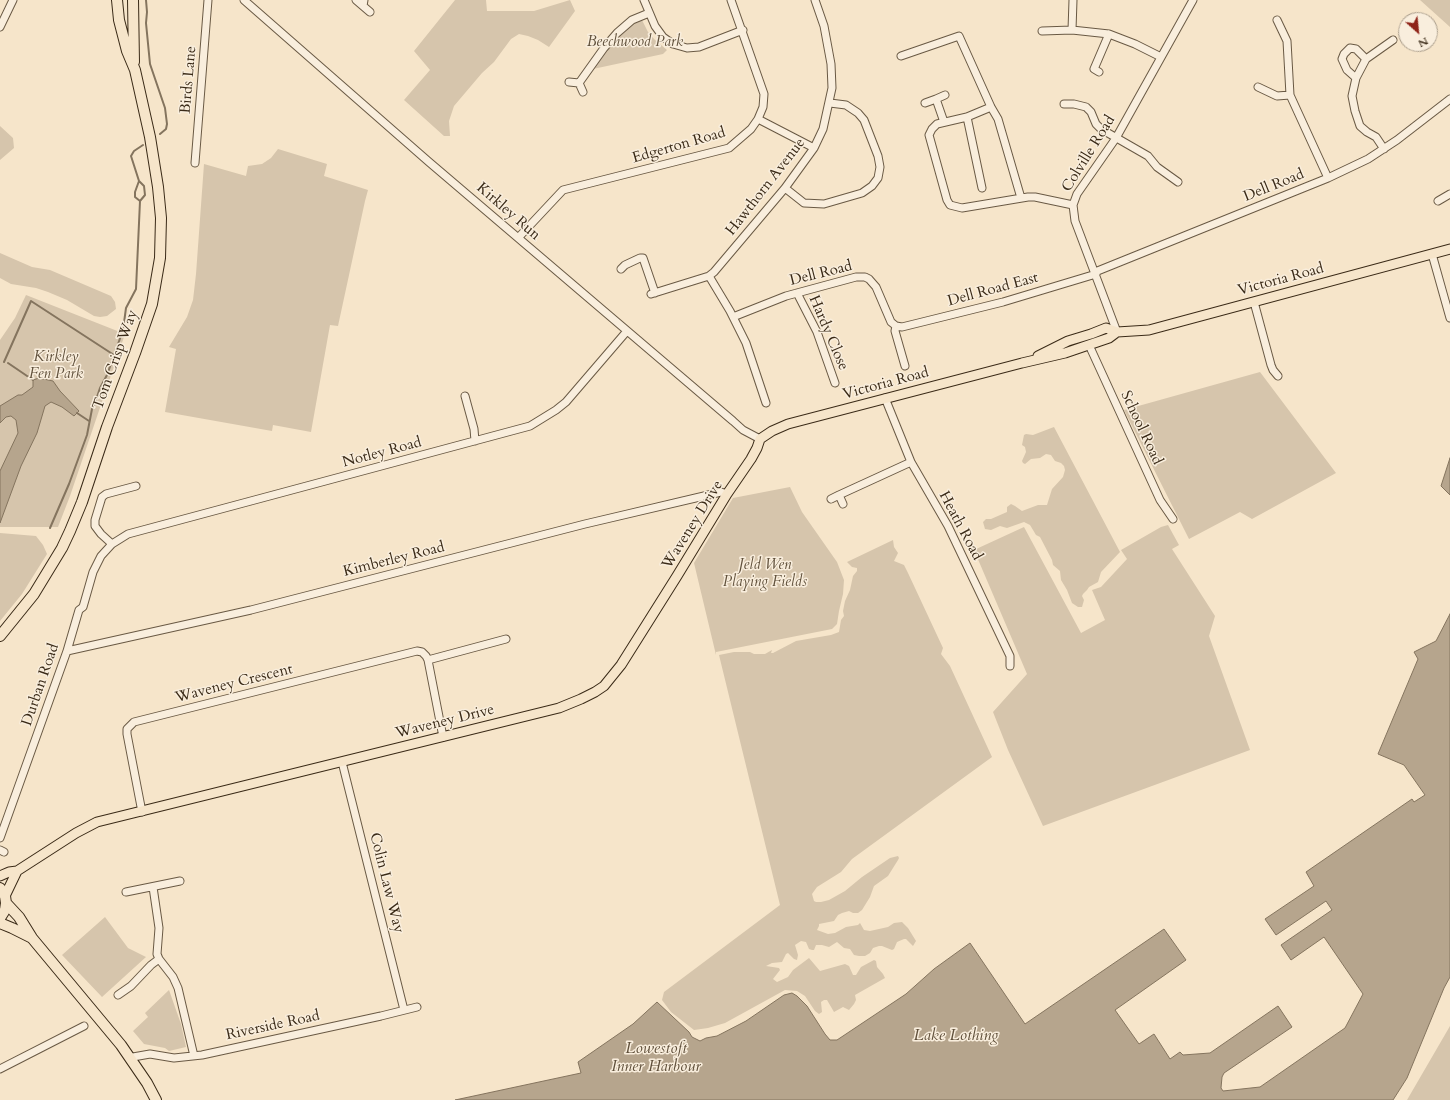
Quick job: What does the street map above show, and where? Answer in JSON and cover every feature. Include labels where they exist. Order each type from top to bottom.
[{"type":"highway","name":"Tom Crisp Way","points":[[0,636],[34,594],[67,537],[82,502],[107,427],[136,353],[152,304],[160,258],[161,218],[158,187],[150,137],[135,70],[127,51],[119,20],[117,0]]},
{"type":"highway","name":"Tom Crisp Way","points":[[133,0],[135,70]]},
{"type":"highway","points":[[0,918],[5,910],[4,896]]},
{"type":"highway","points":[[4,896],[32,938],[121,1044],[147,1083],[156,1100]]},
{"type":"highway","points":[[0,924],[32,938]]},
{"type":"main road","name":"Victoria Road","points":[[1022,363],[1068,340],[1091,334],[1106,328],[1117,332],[1149,330],[1450,249]]},
{"type":"main road","name":"Victoria Road","points":[[760,440],[772,431],[788,424],[1065,353],[1109,338],[1117,332]]},
{"type":"main road","name":"Waveney Drive","points":[[0,876],[9,872],[17,871],[40,855],[90,825],[106,820],[559,708],[595,692],[604,686],[621,665],[678,576],[727,494],[751,459],[760,440]]},
{"type":"main road","name":"Waveney Drive","points":[[4,896],[17,871]]},
{"type":"street","points":[[0,27],[14,0]]},
{"type":"street","name":"Birds Lane","points":[[195,163],[208,0]]},
{"type":"street","name":"Kirkley Run","points":[[244,0],[626,331],[733,421],[760,440]]},
{"type":"street","points":[[356,0],[364,3],[370,12]]},
{"type":"street","points":[[644,0],[655,26],[663,37],[673,44],[687,48],[699,47],[743,30]]},
{"type":"street","name":"Edgerton Road","points":[[518,238],[563,190],[729,148],[751,130],[758,120],[763,108],[764,94],[743,30],[731,0]]},
{"type":"street","name":"Hawthorn Avenue","points":[[621,269],[625,265],[643,258],[653,293],[709,276],[785,188],[814,148],[823,129],[830,103],[832,88],[831,64],[824,26],[815,0]]},
{"type":"street","points":[[1072,30],[1073,0]]},
{"type":"street","name":"Colville Road","points":[[1117,332],[1076,221],[1073,205],[1077,194],[1116,138],[1193,0]]},
{"type":"street","points":[[579,83],[617,33],[632,20],[649,13]]},
{"type":"street","points":[[1277,20],[1287,41],[1290,95],[1328,178]]},
{"type":"street","points":[[1042,31],[1072,30],[1109,34],[1135,44],[1161,58]]},
{"type":"street","points":[[1094,69],[1109,34]]},
{"type":"street","points":[[901,56],[959,36],[991,107],[998,119],[1021,198]]},
{"type":"street","points":[[1384,149],[1376,137],[1360,126],[1352,96],[1356,78],[1366,59],[1393,40]]},
{"type":"street","points":[[1356,78],[1347,70],[1342,60],[1344,54],[1350,48],[1356,49],[1366,59]]},
{"type":"street","points":[[569,82],[579,83]]},
{"type":"street","points":[[579,83],[583,92]]},
{"type":"street","points":[[1258,87],[1276,96],[1290,95]]},
{"type":"street","points":[[925,103],[945,95]]},
{"type":"street","points":[[936,99],[944,122]]},
{"type":"street","name":"Dell Road","points":[[1095,273],[1328,178],[1368,159],[1384,149],[1450,99]]},
{"type":"street","points":[[785,188],[804,203],[824,204],[862,193],[872,186],[878,178],[880,168],[878,156],[864,120],[858,112],[846,105],[830,103]]},
{"type":"street","points":[[1064,104],[1074,104],[1086,107],[1091,112],[1096,124],[1101,130],[1148,156],[1157,167],[1178,182]]},
{"type":"street","points":[[991,107],[967,117],[937,124],[929,135],[947,200],[950,205],[962,208],[1035,197],[1073,205]]},
{"type":"street","points":[[967,117],[982,188]]},
{"type":"street","points":[[758,120],[814,148]]},
{"type":"street","points":[[1438,202],[1450,194]]},
{"type":"street","points":[[1432,254],[1450,318]]},
{"type":"street","name":"Dell Road East","points":[[896,326],[902,327],[1002,302],[1095,273]]},
{"type":"street","points":[[709,276],[733,317],[749,350],[766,403]]},
{"type":"street","name":"Dell Road","points":[[733,317],[786,296],[856,277],[865,277],[869,279],[876,287],[891,322],[896,326],[895,331],[905,366]]},
{"type":"street","name":"Hardy Close","points":[[797,293],[817,332],[835,383]]},
{"type":"street","points":[[1254,302],[1271,365],[1278,376]]},
{"type":"street","name":"Notley Road","points":[[112,544],[128,534],[530,426],[566,402],[626,331]]},
{"type":"street","name":"School Road","points":[[1088,345],[1160,500],[1173,519]]},
{"type":"street","points":[[466,396],[474,429],[475,441]]},
{"type":"street","name":"Heath Road","points":[[885,398],[911,462],[948,526],[1010,656],[1010,666]]},
{"type":"street","points":[[831,500],[911,462]]},
{"type":"street","points":[[112,544],[100,534],[95,526],[95,520],[102,498],[106,494],[136,486]]},
{"type":"street","name":"Kimberley Road","points":[[67,651],[251,610],[584,524],[721,492],[727,494]]},
{"type":"street","points":[[839,496],[843,504]]},
{"type":"street","name":"Durban Road","points":[[0,838],[67,651],[78,610],[83,607],[93,572],[101,556],[112,544]]},
{"type":"street","points":[[443,737],[428,660],[506,639]]},
{"type":"street","name":"Waveney Crescent","points":[[142,812],[127,734],[127,729],[134,722],[417,651],[422,652],[428,660]]},
{"type":"street","name":"Colin Law Way","points":[[342,762],[404,1010]]},
{"type":"street","points":[[126,892],[180,881]]},
{"type":"street","points":[[153,887],[159,928],[157,954],[159,959],[173,977],[178,988],[194,1056]]},
{"type":"street","points":[[118,995],[131,986],[151,965],[159,959]]},
{"type":"street","name":"Riverside Road","points":[[132,1057],[150,1054],[174,1058],[194,1056],[329,1028],[417,1007]]},
{"type":"street","points":[[0,1069],[84,1026]]},
{"type":"green space","points":[[455,0],[486,0],[487,11],[534,11],[570,0],[575,11],[549,47],[538,40],[519,34],[511,39],[494,62],[482,73],[454,106],[449,121],[450,136],[444,136],[404,100],[430,70],[414,51]]},
{"type":"green space","points":[[1420,0],[1450,0],[1450,27],[1438,16],[1438,12],[1433,12]]},
{"type":"green space","name":"Beechwood Park","points":[[642,20],[648,32],[667,50],[663,54],[593,69],[618,36],[631,25]]},
{"type":"green space","points":[[0,126],[13,138],[14,148],[0,160]]},
{"type":"green space","points":[[278,149],[327,164],[324,176],[368,190],[338,326],[330,325],[311,432],[273,425],[272,431],[165,412],[176,349],[169,347],[187,317],[193,300],[204,164],[246,176],[248,166],[262,164],[271,158]]},
{"type":"green space","points":[[0,253],[32,267],[50,270],[111,296],[115,302],[116,309],[107,316],[94,316],[67,300],[48,292],[36,288],[11,284],[0,278]]},
{"type":"green space","name":"Kirkley Fen Park","points":[[26,295],[125,334],[58,527],[0,527],[0,340],[15,318]]},
{"type":"green space","points":[[1260,372],[1336,473],[1252,519],[1240,512],[1189,539],[1124,410]]},
{"type":"green space","points":[[1054,427],[1120,552],[1101,572],[1098,582],[1089,587],[1083,594],[1082,596],[1084,600],[1082,607],[1078,607],[1072,603],[1061,580],[1060,571],[1053,565],[1040,537],[1036,535],[1030,525],[1024,522],[1007,528],[1000,526],[991,530],[985,529],[983,522],[986,519],[991,519],[1007,512],[1007,507],[1011,504],[1022,511],[1038,505],[1047,505],[1052,489],[1063,477],[1065,470],[1064,466],[1055,461],[1051,455],[1046,454],[1040,458],[1031,459],[1025,464],[1023,463],[1022,461],[1026,452],[1025,447],[1022,445],[1024,435],[1033,435]]},
{"type":"green space","name":"Jeld Wen Playing Fields","points":[[790,487],[802,512],[837,562],[844,580],[843,594],[837,624],[832,629],[716,652],[716,655],[694,563],[733,498]]},
{"type":"green space","points":[[1168,525],[1179,545],[1172,549],[1215,616],[1209,636],[1250,750],[1043,826],[1008,750],[993,712],[1027,674],[974,550],[1024,527],[1081,633],[1105,620],[1092,590],[1101,587],[1127,559],[1121,550],[1161,527]]},
{"type":"green space","points":[[0,533],[36,536],[43,545],[47,554],[22,594],[0,621]]},
{"type":"green space","points":[[893,540],[894,547],[898,553],[894,561],[904,565],[908,573],[943,648],[941,654],[950,666],[992,757],[852,859],[841,872],[817,887],[812,894],[814,901],[816,902],[829,900],[845,891],[862,877],[890,858],[898,856],[898,860],[888,876],[874,886],[870,897],[862,910],[858,913],[849,911],[842,913],[838,915],[834,921],[819,924],[817,930],[828,934],[835,933],[846,927],[858,925],[860,923],[864,930],[870,931],[888,927],[894,923],[902,922],[908,928],[916,941],[913,946],[906,939],[904,939],[897,942],[892,950],[879,946],[873,948],[870,953],[865,956],[859,956],[854,955],[850,949],[844,948],[837,942],[829,947],[816,945],[814,950],[812,950],[809,949],[806,942],[801,941],[795,945],[798,955],[797,960],[788,953],[782,962],[772,963],[766,966],[779,968],[780,970],[773,979],[777,982],[788,977],[793,970],[809,958],[820,971],[845,964],[849,966],[853,975],[856,975],[861,967],[874,960],[885,978],[855,995],[856,1000],[849,1010],[843,1007],[834,1012],[827,1000],[824,1000],[821,1002],[822,1012],[819,1014],[815,1011],[805,996],[797,991],[785,990],[725,1023],[694,1030],[671,1012],[662,1000],[664,992],[780,905],[719,655],[734,652],[765,654],[772,650],[771,653],[773,653],[796,641],[831,635],[839,632],[841,620],[844,616],[843,611],[845,601],[850,590],[853,576],[857,571],[857,568],[852,567],[847,562]]},
{"type":"green space","points":[[105,917],[128,948],[146,957],[102,997],[62,955]]},
{"type":"green space","points":[[169,990],[181,1024],[186,1047],[169,1051],[165,1048],[144,1044],[133,1031],[148,1017],[145,1013]]},
{"type":"green space","points":[[1450,1026],[1450,1100],[1407,1100]]},
{"type":"water","points":[[39,378],[53,381],[60,391],[79,411],[74,416],[62,407],[51,402],[45,406],[37,433],[21,466],[0,523],[0,471],[18,433],[16,420],[11,416],[6,417],[0,423],[0,406],[18,395],[22,395],[33,387],[33,380]]},
{"type":"water","points":[[1450,458],[1450,495],[1441,486]]},
{"type":"water","name":"Lake Lothing","points":[[1450,614],[1450,977],[1444,988],[1407,1078],[1393,1100],[455,1100],[581,1073],[578,1062],[633,1024],[657,1002],[689,1032],[692,1037],[700,1041],[717,1036],[746,1021],[784,995],[792,993],[807,1006],[830,1040],[837,1040],[906,994],[934,969],[970,943],[1025,1024],[1164,929],[1186,960],[1115,1010],[1139,1044],[1154,1034],[1170,1059],[1180,1052],[1183,1055],[1210,1053],[1278,1006],[1292,1027],[1224,1073],[1222,1077],[1221,1088],[1223,1091],[1260,1087],[1345,1028],[1363,994],[1324,937],[1291,960],[1281,945],[1332,910],[1326,901],[1276,935],[1265,919],[1314,886],[1306,872],[1412,799],[1414,802],[1425,795],[1404,765],[1378,754],[1418,659],[1414,652],[1436,641]]},
{"type":"waterway","points":[[146,0],[146,23],[150,64],[165,108],[167,124],[166,129],[160,134]]},
{"type":"waterway","points":[[50,528],[69,484],[87,435],[92,409],[107,375],[123,330],[126,308],[136,289],[140,201],[135,197],[135,192],[139,181],[131,156],[134,151],[143,145]]},
{"type":"waterway","points":[[139,181],[144,186],[145,195],[140,201]]},
{"type":"waterway","points":[[4,362],[31,301],[114,355]]},
{"type":"waterway","points":[[8,363],[33,380]]},
{"type":"waterway","points":[[77,413],[89,421]]},
{"type":"water label","name":"Lowestoft Inner Harbour","points":[[656,1058]]}]
